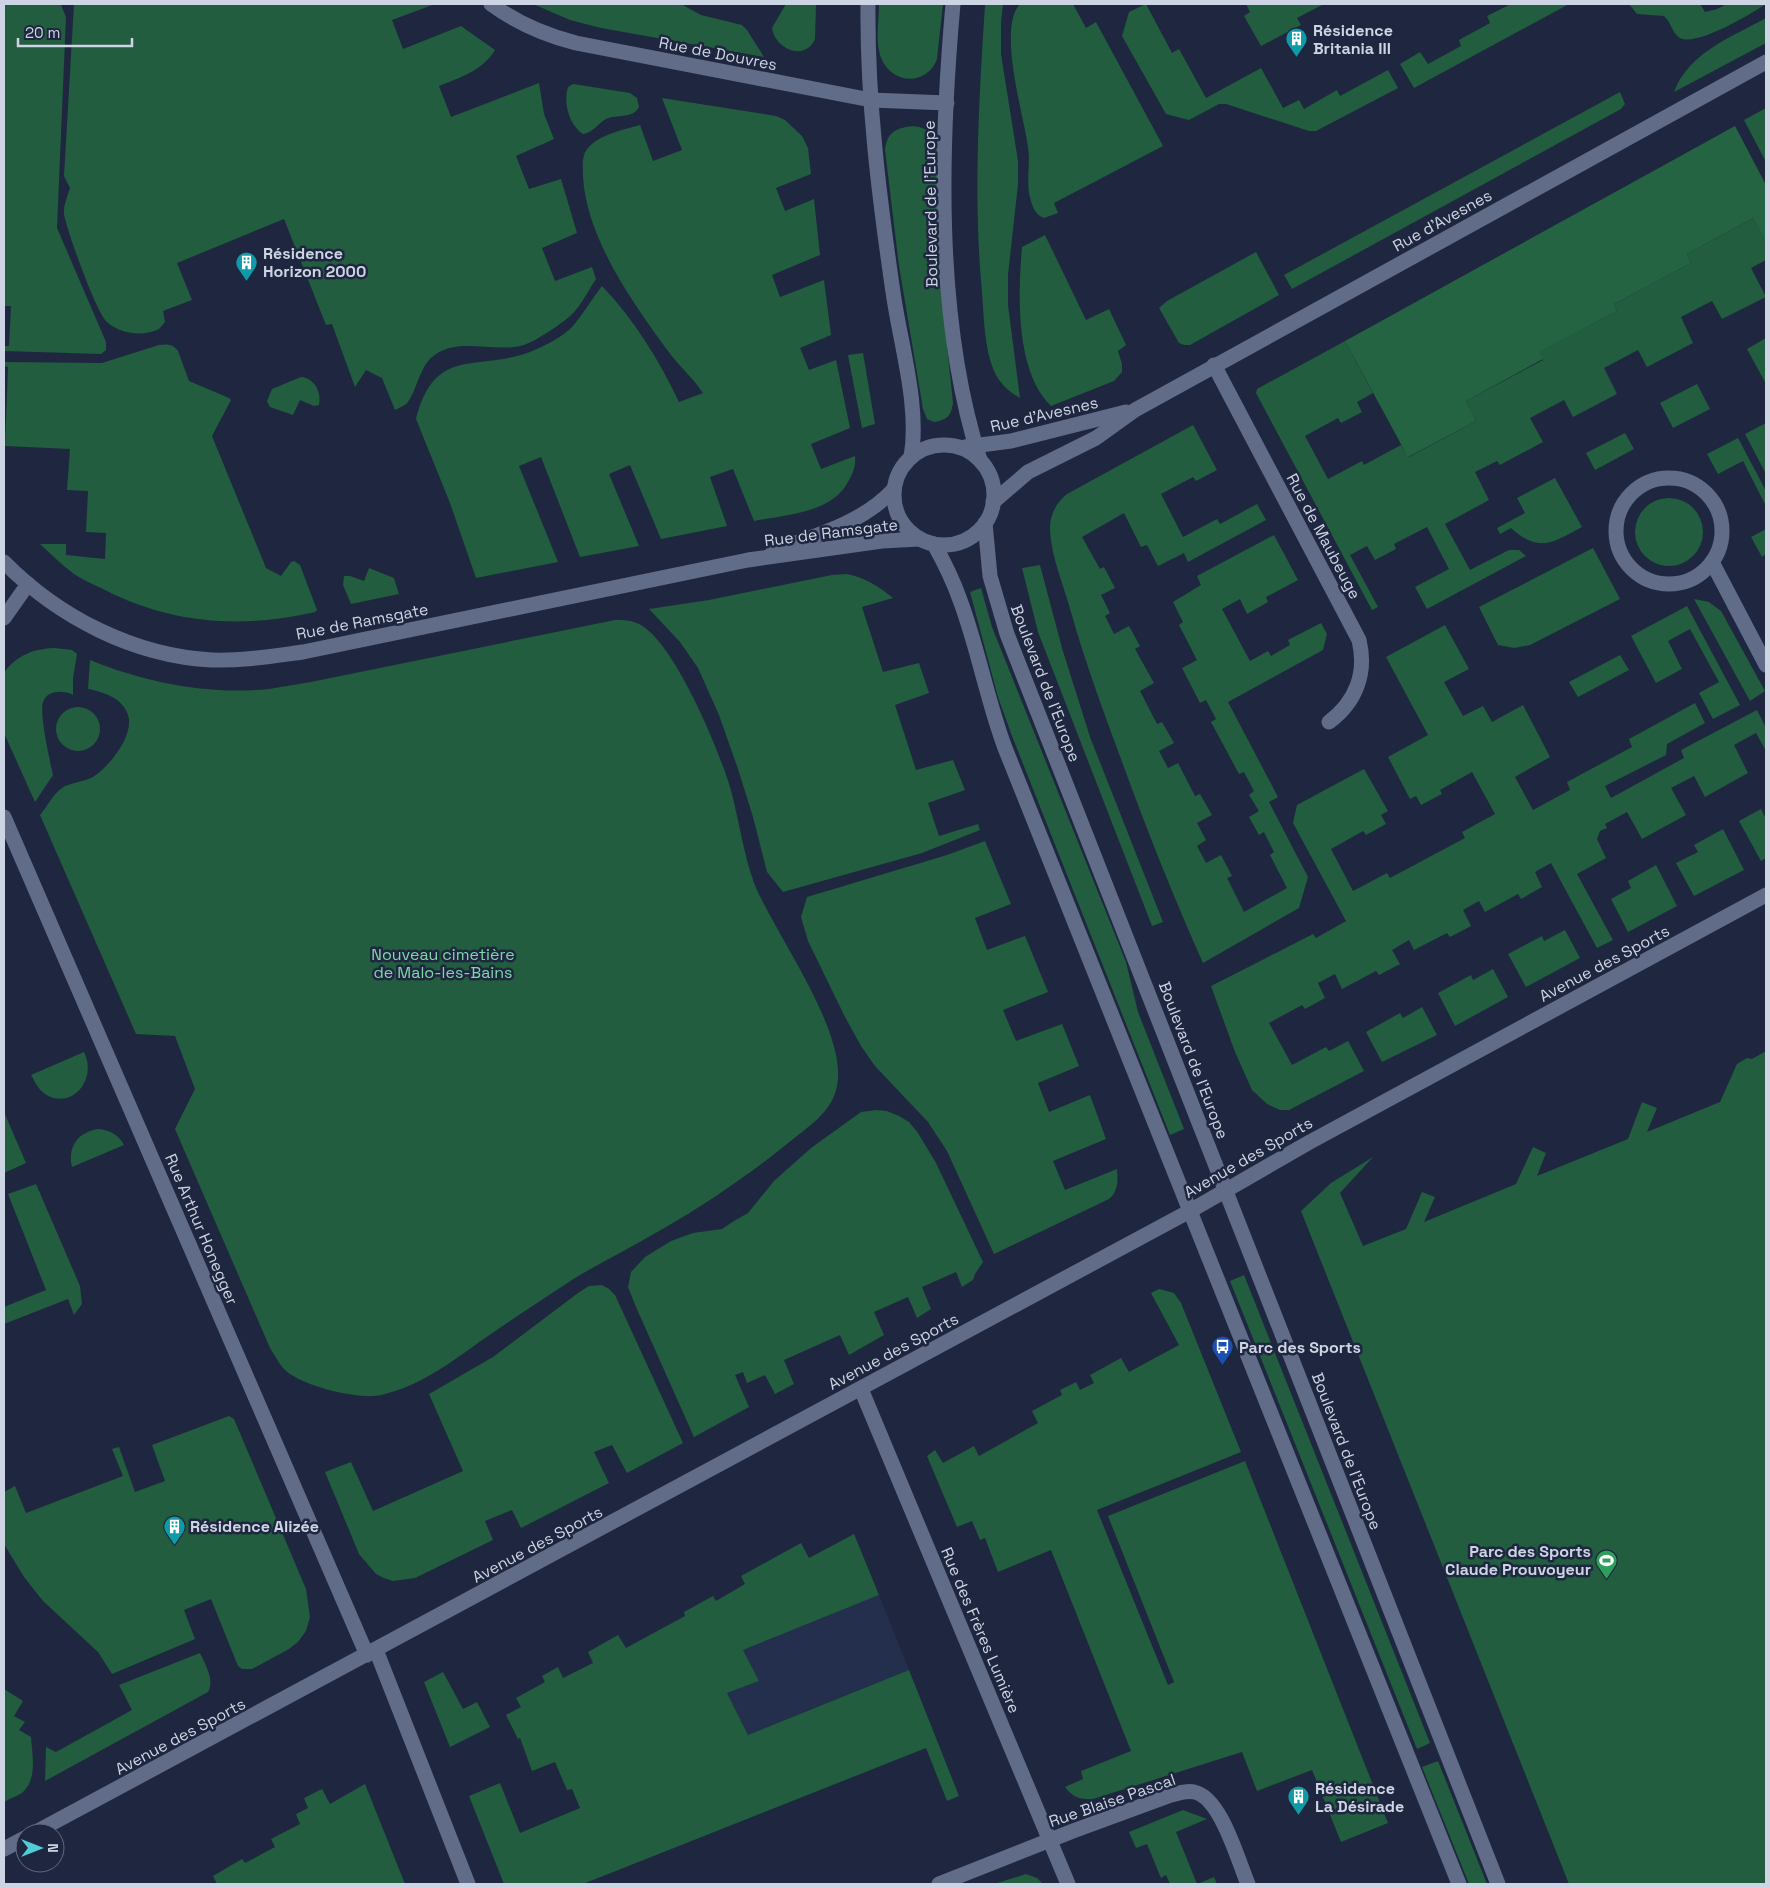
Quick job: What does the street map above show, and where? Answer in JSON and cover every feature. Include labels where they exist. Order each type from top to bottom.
[{"type":"street","name":"Rue de Douvres","points":[[491,4],[535,30],[554,38],[576,43],[871,100],[947,103]]},
{"type":"street","points":[[868,4],[871,100],[880,194],[893,293],[911,396],[914,430],[911,457]]},
{"type":"street","name":"Boulevard de l'Europe","points":[[953,4],[947,103],[945,222],[949,291],[960,386],[967,420],[978,453]]},
{"type":"street","name":"Rue d'Avesnes","points":[[993,502],[1028,472],[1096,438],[1134,410],[1766,62]]},
{"type":"street","name":"Rue de Maubeuge","points":[[1214,365],[1359,640],[1362,661],[1358,684],[1349,704],[1342,713],[1329,722]]},
{"type":"street","name":"Rue d'Avesnes","points":[[978,453],[1032,436],[1134,410]]},
{"type":"street","points":[[944,445],[960,447],[978,453],[991,477],[994,492],[990,515],[985,523],[965,541],[947,545],[934,544],[919,539],[911,533],[899,518],[894,504],[894,489],[898,474],[911,457],[919,451],[944,445]]},
{"type":"street","points":[[1660,479],[1681,480],[1700,488],[1713,503],[1721,523],[1720,543],[1712,562],[1696,576],[1677,583],[1656,582],[1637,574],[1623,559],[1616,539],[1617,519],[1626,500],[1641,486],[1650,481],[1660,479]]},
{"type":"street","name":"Rue de Ramsgate","points":[[748,560],[850,522],[881,502],[894,489]]},
{"type":"street","name":"Boulevard de l'Europe","points":[[985,523],[990,576],[1007,634],[1498,1884]]},
{"type":"street","name":"Rue de Ramsgate","points":[[4,562],[28,584],[69,614],[100,631],[120,639],[190,658],[239,660],[303,652],[748,560],[882,541],[919,539]]},
{"type":"street","points":[[934,544],[963,606],[987,696],[1004,748],[1459,1884]]},
{"type":"street","points":[[1712,562],[1766,665]]},
{"type":"street","points":[[4,618],[28,584]]},
{"type":"street","name":"Rue Arthur Honegger","points":[[4,817],[371,1653],[468,1884]]},
{"type":"street","name":"Avenue des Sports","points":[[53,1823],[1190,1211],[1308,1143],[1766,895]]},
{"type":"street","name":"Rue des Frères Lumière","points":[[861,1389],[1068,1884]]},
{"type":"street","name":"Rue Blaise Pascal","points":[[938,1884],[1171,1795],[1194,1791],[1207,1797],[1217,1809],[1248,1884]]},
{"type":"shaded area","points":[[879,1595],[909,1670],[748,1735],[727,1693],[759,1681],[743,1650]]},
{"type":"green space","points":[[4,4],[62,4],[66,17],[57,228],[106,342],[106,350],[101,354],[4,351],[4,346],[9,346],[11,306],[4,306]]},
{"type":"green space","points":[[74,4],[435,4],[392,20],[403,49],[461,26],[495,50],[477,68],[439,86],[451,117],[539,83],[544,114],[554,139],[516,156],[529,189],[561,179],[577,233],[542,248],[555,281],[592,267],[596,279],[581,304],[571,315],[529,343],[500,348],[464,346],[441,351],[427,362],[408,402],[395,410],[382,378],[366,370],[355,387],[332,324],[326,325],[284,219],[177,263],[192,300],[163,311],[165,322],[159,329],[146,333],[131,333],[118,329],[106,321],[95,302],[64,214],[70,188],[64,176]]},
{"type":"green space","points":[[533,4],[681,4],[701,15],[742,25],[764,57],[601,28],[570,20]]},
{"type":"green space","points":[[786,4],[816,4],[815,39],[804,50],[791,50],[784,47],[774,35],[772,28]]},
{"type":"green space","points":[[879,4],[943,4],[937,59],[926,74],[918,78],[909,79],[893,73],[886,67],[881,58],[878,45]]},
{"type":"green space","points":[[985,4],[1003,4],[1001,54],[1018,161],[1018,184],[1008,275],[1008,305],[1020,398],[1005,387],[994,371],[988,352],[984,322],[979,256],[977,184]]},
{"type":"green space","points":[[1020,4],[1073,4],[1086,28],[1096,22],[1163,146],[1054,203],[1058,213],[1044,218],[1035,211],[1029,194],[1028,147],[1011,52],[1011,32],[1014,16]]},
{"type":"green space","points":[[1146,4],[1172,53],[1179,49],[1206,98],[1261,68],[1283,108],[1299,100],[1304,109],[1337,90],[1340,96],[1388,70],[1398,88],[1316,131],[1309,131],[1226,104],[1219,104],[1189,120],[1166,114],[1122,36],[1129,12]]},
{"type":"green space","points":[[1246,4],[1324,4],[1297,18],[1301,25],[1261,46],[1244,16],[1250,12]]},
{"type":"green space","points":[[1511,4],[1569,4],[1414,88],[1400,64],[1420,52],[1428,64],[1461,46],[1459,40],[1490,23],[1487,16]]},
{"type":"green space","points":[[1629,4],[1700,4],[1705,12],[1727,4],[1766,4],[1710,34],[1688,40],[1677,36],[1664,16],[1637,14]]},
{"type":"green space","points":[[1766,18],[1766,43],[1674,92],[1690,66],[1701,56],[1726,39]]},
{"type":"green space","points":[[573,84],[630,93],[637,98],[639,107],[629,115],[606,119],[590,132],[583,134],[574,125],[568,113],[566,99],[568,87]]},
{"type":"green space","points":[[1620,92],[1625,104],[1621,109],[1292,289],[1284,275]]},
{"type":"green space","points":[[662,98],[776,116],[785,120],[802,136],[808,148],[811,174],[776,188],[785,211],[814,199],[820,255],[772,275],[780,297],[824,280],[831,335],[800,348],[809,370],[836,360],[850,428],[811,444],[821,469],[855,456],[853,472],[841,492],[819,506],[807,511],[754,521],[733,469],[710,477],[727,526],[661,539],[630,465],[609,474],[639,546],[580,557],[541,457],[519,466],[558,562],[476,578],[450,503],[416,419],[424,396],[434,380],[446,371],[460,365],[511,358],[530,352],[553,341],[573,326],[602,286],[625,312],[645,341],[679,402],[703,393],[671,355],[628,293],[603,248],[586,201],[583,177],[584,154],[599,139],[640,125],[653,161],[682,150]]},
{"type":"green space","points":[[1766,108],[1766,162],[1744,120]]},
{"type":"green space","points":[[913,126],[928,131],[933,136],[937,145],[937,249],[953,403],[948,417],[934,422],[927,419],[923,409],[899,266],[885,150],[888,139],[893,132]]},
{"type":"green space","points":[[1735,126],[1766,185],[1766,243],[1753,218],[1687,254],[1691,263],[1614,304],[1617,311],[1539,352],[1543,359],[1466,401],[1476,421],[1408,457],[1345,341]]},
{"type":"green space","points":[[1753,218],[1766,243],[1766,260],[1751,268],[1766,297],[1722,319],[1712,301],[1681,317],[1693,343],[1647,367],[1638,350],[1604,368],[1617,394],[1573,417],[1564,400],[1530,418],[1543,442],[1500,465],[1497,461],[1475,472],[1489,500],[1445,524],[1470,570],[1509,550],[1519,550],[1526,556],[1427,609],[1415,587],[1449,569],[1427,527],[1394,544],[1396,549],[1375,560],[1367,546],[1350,555],[1378,607],[1372,610],[1256,393],[1257,389],[1345,341],[1373,393],[1357,402],[1362,412],[1341,423],[1338,418],[1305,436],[1328,479],[1362,461],[1364,465],[1401,445],[1409,457],[1476,421],[1466,401],[1543,360],[1538,352],[1617,311],[1614,304],[1691,263],[1687,254]]},
{"type":"green space","points":[[1045,235],[1086,320],[1109,309],[1126,345],[1118,351],[1122,372],[1114,381],[1051,406],[1039,391],[1031,373],[1025,353],[1020,309],[1022,247]]},
{"type":"green space","points":[[1256,252],[1279,295],[1190,345],[1179,343],[1159,308],[1167,301]]},
{"type":"green space","points":[[1766,338],[1766,381],[1765,382],[1747,349]]},
{"type":"green space","points":[[159,345],[170,345],[178,351],[189,381],[231,400],[212,436],[266,568],[281,576],[291,562],[294,561],[300,565],[317,610],[315,612],[261,621],[234,621],[208,620],[156,610],[130,601],[78,576],[40,544],[66,544],[66,555],[105,559],[106,533],[86,532],[88,491],[67,490],[70,449],[5,446],[8,367],[4,366],[4,362],[102,363]]},
{"type":"green space","points":[[863,353],[875,424],[862,428],[848,355]]},
{"type":"green space","points":[[301,377],[310,380],[316,386],[320,400],[319,405],[314,406],[300,400],[293,415],[270,407],[267,401],[272,389]]},
{"type":"green space","points":[[1697,384],[1710,409],[1673,428],[1660,403]]},
{"type":"green space","points":[[1766,423],[1766,474],[1745,434]]},
{"type":"green space","points":[[1193,425],[1217,470],[1196,481],[1193,477],[1161,494],[1183,537],[1217,519],[1220,524],[1257,504],[1266,520],[1188,562],[1184,553],[1158,566],[1147,545],[1141,547],[1124,513],[1082,537],[1100,569],[1104,567],[1115,588],[1101,595],[1110,613],[1105,616],[1114,634],[1129,626],[1140,646],[1135,649],[1154,683],[1140,691],[1157,724],[1162,722],[1174,743],[1159,751],[1168,768],[1178,763],[1195,796],[1200,794],[1212,815],[1197,823],[1206,840],[1197,846],[1206,863],[1221,855],[1232,876],[1227,878],[1244,912],[1287,888],[1270,855],[1274,852],[1264,832],[1259,835],[1249,817],[1259,811],[1249,795],[1254,791],[1244,772],[1239,774],[1211,722],[1216,719],[1206,700],[1200,703],[1182,668],[1197,660],[1179,625],[1183,622],[1173,602],[1201,585],[1197,576],[1274,535],[1298,580],[1266,597],[1268,602],[1247,614],[1240,599],[1222,609],[1250,661],[1268,651],[1271,656],[1290,645],[1288,640],[1321,623],[1327,634],[1323,650],[1228,702],[1278,797],[1269,802],[1308,877],[1299,908],[1203,963],[1150,836],[1094,686],[1055,559],[1050,527],[1051,517],[1055,509],[1067,494]]},
{"type":"green space","points":[[1625,433],[1634,449],[1595,470],[1586,453]]},
{"type":"green space","points":[[1738,438],[1766,491],[1766,506],[1743,461],[1718,474],[1707,454]]},
{"type":"green space","points":[[1555,478],[1582,527],[1546,543],[1530,541],[1511,528],[1500,534],[1497,528],[1525,513],[1517,498]]},
{"type":"green space","points":[[1662,498],[1676,498],[1688,503],[1698,513],[1703,525],[1703,539],[1698,551],[1688,561],[1676,566],[1662,566],[1650,561],[1640,551],[1635,539],[1635,525],[1640,513],[1650,503]]},
{"type":"green space","points":[[1766,529],[1766,554],[1762,557],[1751,537]]},
{"type":"green space","points":[[1593,548],[1620,599],[1530,645],[1514,648],[1498,645],[1479,607]]},
{"type":"green space","points":[[1040,565],[1062,648],[1090,737],[1163,922],[1152,926],[1038,632],[1022,568]]},
{"type":"green space","points":[[369,568],[394,578],[399,594],[351,604],[343,585],[344,576],[364,581]]},
{"type":"green space","points":[[847,574],[871,583],[893,598],[862,607],[883,672],[919,663],[929,693],[895,705],[916,770],[953,760],[965,790],[928,803],[939,836],[978,824],[980,830],[922,853],[783,892],[767,872],[738,769],[719,715],[698,668],[680,642],[649,609],[709,600],[832,575]]},
{"type":"green space","points":[[981,588],[992,627],[1126,962],[1138,1012],[1184,1129],[1170,1135],[998,697],[970,592]]},
{"type":"green space","points":[[1694,599],[1709,602],[1721,611],[1765,691],[1750,701]]},
{"type":"green space","points":[[1687,606],[1740,705],[1713,719],[1699,693],[1719,682],[1690,629],[1668,641],[1682,669],[1656,683],[1631,636]]},
{"type":"green space","name":"Nouveau cimetière de Malo-les-Bains","points":[[615,620],[627,620],[639,624],[653,634],[680,673],[706,724],[730,787],[754,883],[764,905],[809,986],[823,1015],[833,1043],[838,1068],[836,1090],[833,1098],[829,1106],[812,1124],[731,1186],[666,1227],[575,1278],[438,1371],[396,1391],[371,1396],[330,1390],[302,1381],[283,1368],[270,1348],[175,1129],[195,1089],[175,1036],[136,1034],[40,815],[62,788],[98,774],[118,751],[128,732],[128,715],[122,704],[106,694],[88,689],[90,660],[133,675],[201,689],[269,689]]},
{"type":"green space","points":[[1445,625],[1469,669],[1444,682],[1463,716],[1483,706],[1492,722],[1523,705],[1550,757],[1515,777],[1533,810],[1570,790],[1567,782],[1632,747],[1629,739],[1695,703],[1705,723],[1667,744],[1666,755],[1605,786],[1611,798],[1684,758],[1681,750],[1757,710],[1766,728],[1766,751],[1756,733],[1734,745],[1748,773],[1705,797],[1694,776],[1671,788],[1686,815],[1642,839],[1627,812],[1605,824],[1607,828],[1600,831],[1597,839],[1606,858],[1577,874],[1613,940],[1597,948],[1551,863],[1535,872],[1542,887],[1521,899],[1518,894],[1485,912],[1479,901],[1463,910],[1471,926],[1450,937],[1447,933],[1414,950],[1409,940],[1392,950],[1400,964],[1379,975],[1376,971],[1342,989],[1335,974],[1318,983],[1325,998],[1305,1009],[1302,1005],[1269,1023],[1292,1065],[1326,1047],[1329,1051],[1348,1041],[1364,1071],[1289,1110],[1280,1110],[1267,1104],[1252,1090],[1235,1052],[1211,986],[1313,934],[1316,938],[1346,921],[1293,823],[1297,805],[1364,769],[1388,811],[1381,815],[1386,824],[1366,835],[1363,831],[1331,849],[1353,891],[1387,873],[1390,878],[1465,838],[1462,832],[1495,814],[1472,772],[1440,790],[1442,794],[1421,805],[1416,796],[1410,799],[1388,757],[1428,735],[1386,657]]},
{"type":"green space","points":[[54,648],[72,650],[77,654],[73,678],[73,695],[65,692],[56,692],[48,695],[43,702],[42,708],[47,749],[53,775],[35,802],[4,733],[4,673],[14,662],[26,654]]},
{"type":"green space","points":[[1620,655],[1629,670],[1578,697],[1569,682]]},
{"type":"green space","points":[[78,707],[90,711],[96,717],[100,729],[96,741],[90,747],[78,751],[66,747],[60,741],[56,729],[60,717],[66,711]]},
{"type":"green space","points":[[1761,809],[1766,819],[1766,858],[1761,861],[1739,821]]},
{"type":"green space","points":[[1723,829],[1744,870],[1694,896],[1676,863],[1698,852],[1694,845]]},
{"type":"green space","points":[[985,841],[1011,904],[975,918],[987,950],[1025,936],[1048,992],[1003,1010],[1016,1041],[1062,1024],[1079,1066],[1038,1083],[1049,1112],[1090,1095],[1106,1139],[1053,1161],[1065,1190],[1117,1169],[1116,1190],[1109,1199],[994,1254],[947,1151],[928,1122],[875,1066],[861,1046],[808,941],[801,917],[807,897],[947,855]]},
{"type":"green space","points":[[1656,865],[1677,906],[1628,932],[1611,899],[1631,888],[1628,881]]},
{"type":"green space","points":[[1565,930],[1580,958],[1526,987],[1508,954],[1542,936],[1544,941]]},
{"type":"green space","points":[[1493,969],[1508,997],[1455,1026],[1438,993],[1471,975],[1473,980]]},
{"type":"green space","points":[[1422,1007],[1437,1035],[1382,1062],[1366,1032],[1400,1013],[1403,1018]]},
{"type":"green space","name":"Parc des Sports Claude Prouvoyeur","points":[[1766,1051],[1766,1884],[1569,1884],[1301,1211],[1331,1183],[1373,1157],[1340,1193],[1363,1246],[1406,1229],[1422,1192],[1435,1197],[1424,1222],[1516,1184],[1533,1147],[1546,1153],[1537,1176],[1628,1139],[1642,1102],[1657,1108],[1647,1132],[1720,1102],[1737,1064],[1747,1058],[1752,1059]]},
{"type":"green space","points":[[84,1052],[87,1063],[85,1082],[80,1090],[72,1096],[64,1099],[45,1094],[31,1075]]},
{"type":"green space","points":[[887,1111],[909,1122],[936,1163],[983,1262],[973,1280],[962,1287],[956,1272],[922,1287],[931,1309],[917,1318],[908,1297],[874,1312],[884,1335],[849,1355],[840,1335],[784,1360],[794,1384],[775,1394],[765,1375],[747,1383],[743,1372],[735,1375],[749,1407],[694,1437],[628,1287],[631,1272],[645,1257],[671,1241],[693,1233],[722,1229],[748,1213],[774,1181],[811,1148],[861,1112]]},
{"type":"green space","points":[[4,1112],[26,1163],[4,1173]]},
{"type":"green space","points":[[98,1129],[114,1134],[120,1138],[124,1145],[72,1167],[71,1153],[76,1142],[85,1133]]},
{"type":"green space","points":[[36,1184],[80,1286],[82,1304],[74,1315],[68,1299],[4,1324],[4,1307],[46,1290],[8,1194]]},
{"type":"green space","points":[[1244,1275],[1430,1743],[1417,1749],[1230,1281]]},
{"type":"green space","points":[[602,1285],[615,1295],[683,1443],[627,1473],[612,1445],[594,1452],[609,1483],[521,1528],[512,1510],[485,1521],[493,1540],[415,1578],[393,1581],[376,1574],[359,1554],[325,1472],[351,1462],[373,1511],[463,1471],[429,1394],[493,1357],[589,1286]]},
{"type":"green space","points":[[1159,1289],[1174,1293],[1181,1303],[1241,1452],[1097,1510],[1168,1685],[1174,1682],[1108,1516],[1245,1461],[1388,1823],[1341,1842],[1312,1770],[1257,1791],[1242,1752],[1093,1799],[1081,1798],[1071,1793],[1065,1787],[1083,1779],[1081,1771],[1131,1751],[1051,1550],[998,1572],[985,1538],[980,1540],[972,1521],[957,1527],[927,1456],[935,1450],[943,1463],[974,1446],[979,1456],[1038,1423],[1032,1411],[1062,1395],[1060,1390],[1076,1382],[1080,1390],[1094,1383],[1090,1375],[1121,1358],[1129,1372],[1179,1345],[1151,1293]]},
{"type":"green space","points":[[229,1416],[234,1419],[306,1589],[310,1617],[306,1631],[298,1642],[289,1649],[252,1669],[242,1669],[238,1666],[211,1599],[184,1610],[195,1639],[112,1674],[98,1652],[43,1601],[24,1577],[4,1544],[4,1492],[15,1486],[26,1513],[123,1476],[112,1449],[119,1447],[135,1492],[165,1481],[152,1445]]},
{"type":"green space","points":[[854,1534],[879,1595],[743,1650],[759,1681],[727,1693],[748,1735],[909,1670],[959,1796],[947,1801],[926,1748],[583,1884],[504,1884],[469,1796],[500,1783],[520,1833],[580,1808],[572,1789],[567,1790],[555,1762],[532,1771],[520,1738],[518,1739],[506,1715],[521,1707],[516,1698],[545,1682],[542,1676],[558,1667],[563,1678],[593,1663],[588,1652],[618,1635],[626,1648],[685,1616],[684,1612],[713,1596],[716,1601],[745,1584],[741,1576],[801,1543],[809,1558]]},
{"type":"green space","points":[[200,1653],[210,1677],[208,1692],[45,1781],[46,1747],[56,1752],[132,1710],[119,1685]]},
{"type":"green space","points":[[443,1672],[463,1709],[477,1702],[490,1727],[450,1747],[424,1682]]},
{"type":"green space","points":[[4,1689],[23,1701],[14,1716],[25,1722],[19,1730],[31,1737],[33,1766],[27,1787],[22,1793],[4,1802]]},
{"type":"green space","points":[[1438,1761],[1487,1884],[1469,1884],[1422,1767]]},
{"type":"green space","points":[[365,1784],[405,1884],[217,1884],[213,1876],[242,1859],[245,1863],[275,1847],[271,1839],[300,1824],[296,1814],[308,1808],[304,1798],[322,1789],[330,1804]]},
{"type":"green space","points":[[1183,1810],[1207,1819],[1176,1832],[1197,1884],[1170,1884],[1166,1875],[1161,1878],[1147,1844],[1136,1848],[1129,1832]]},
{"type":"green space","points":[[1026,1874],[1037,1878],[1043,1884],[994,1884]]},
{"type":"green space","points":[[1214,1877],[1217,1884],[1197,1884]]},
{"type":"place","name":"Résidence Britania III","points":[[1297,58]]},
{"type":"place","name":"Résidence Horizon 2000","points":[[247,281]]},
{"type":"place","name":"Parc des Sports","points":[[1223,1366]]},
{"type":"place","name":"Résidence Alizée","points":[[174,1545]]},
{"type":"place","name":"Parc des Sports Claude Prouvoyeur","points":[[1607,1579]]},
{"type":"place","name":"Résidence La Désirade","points":[[1299,1816]]}]
